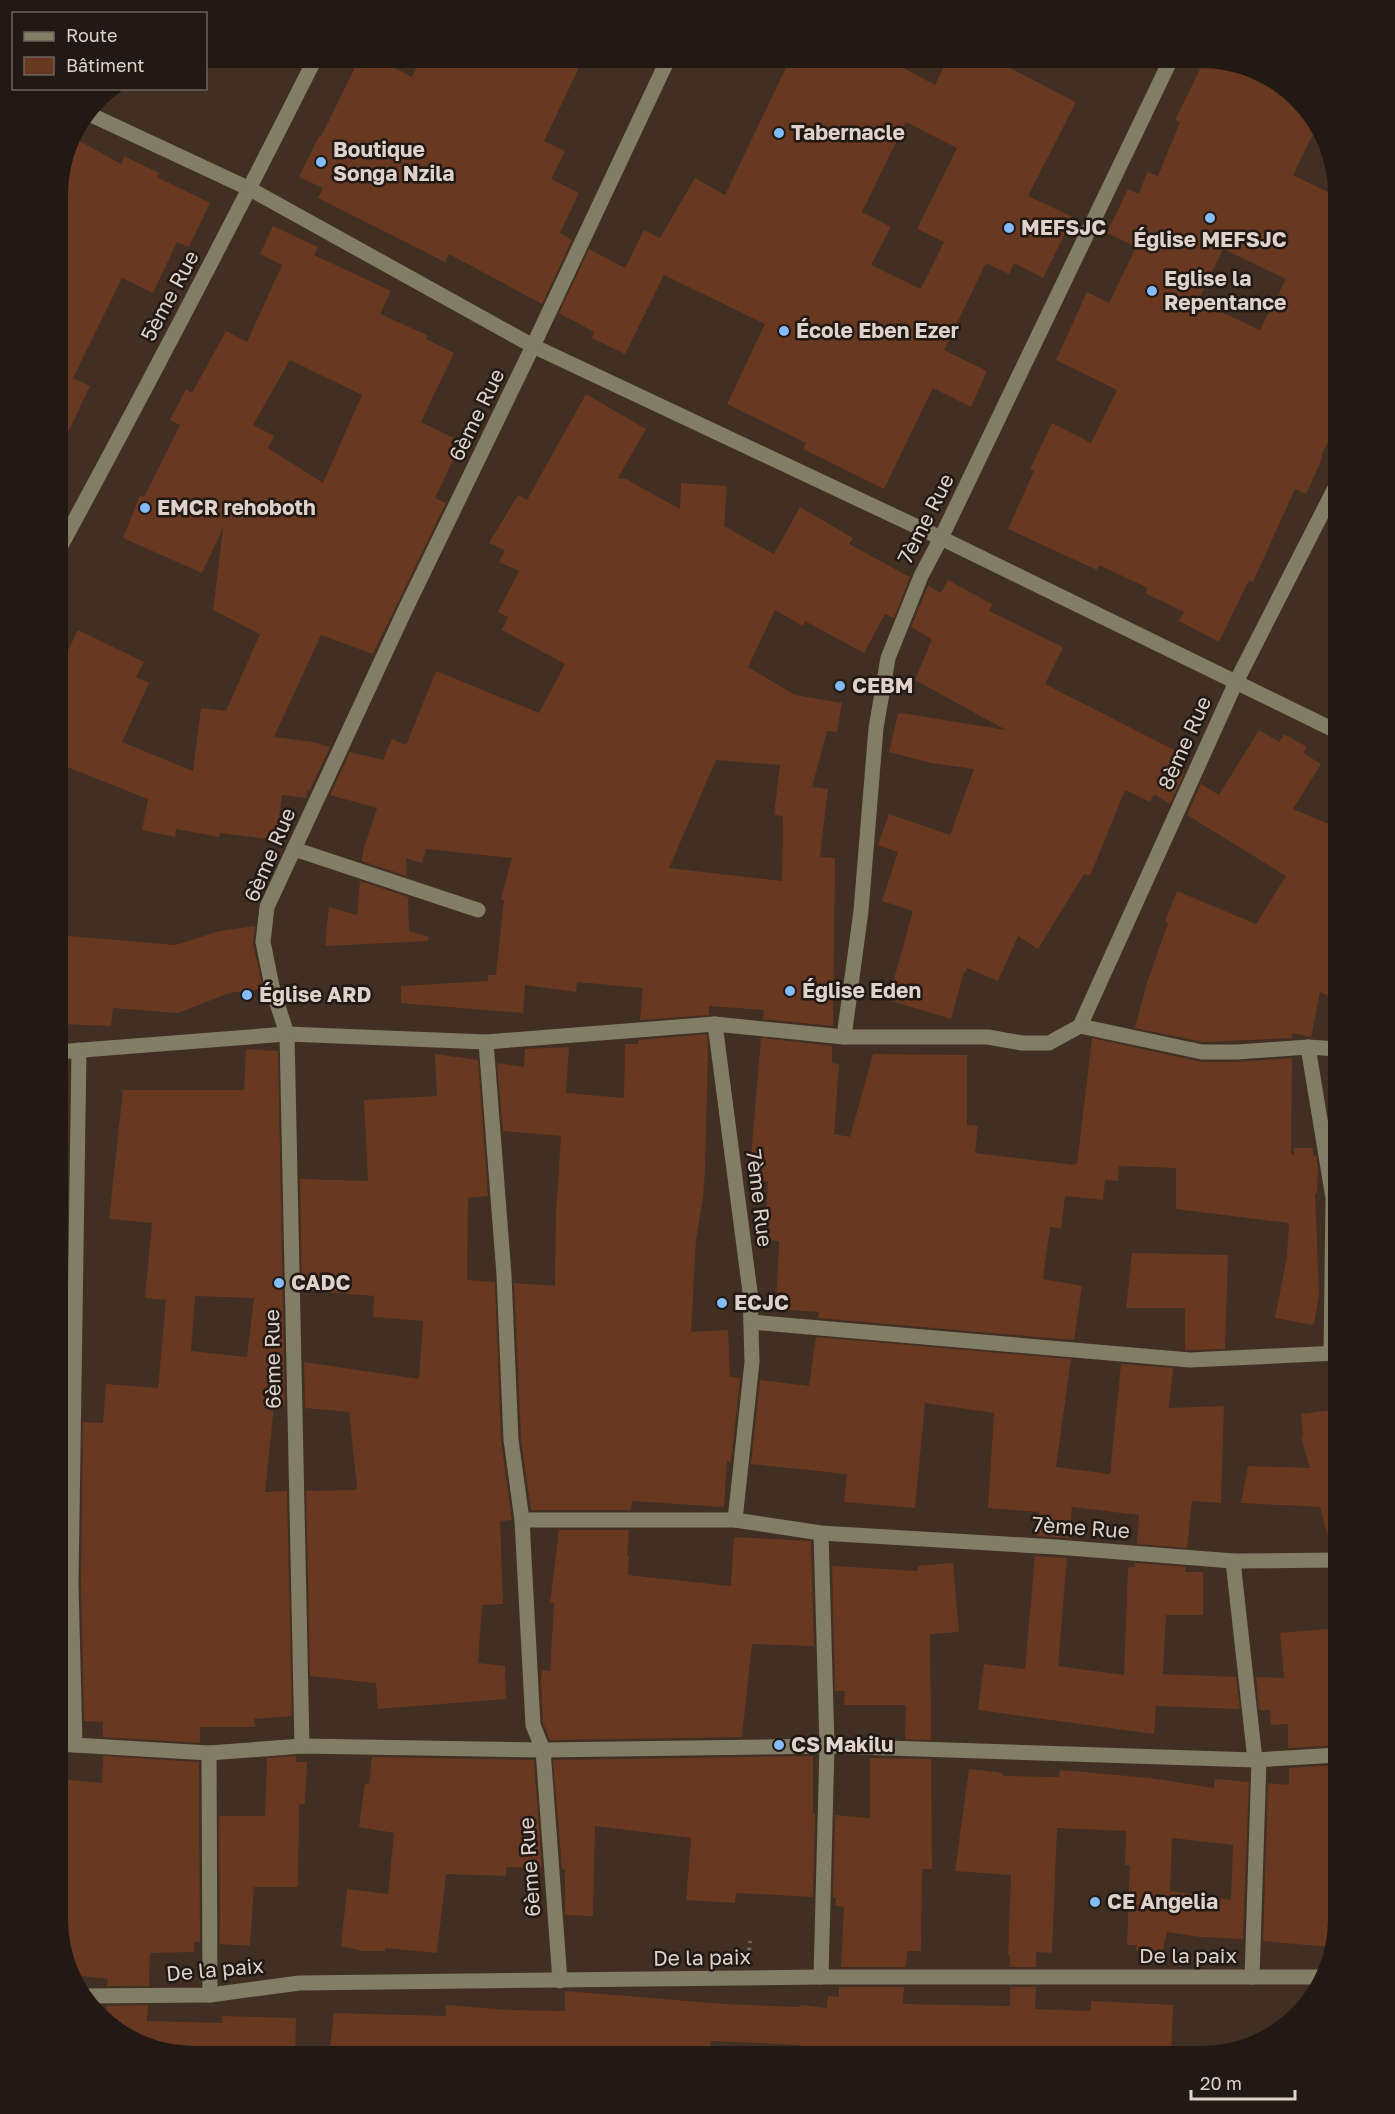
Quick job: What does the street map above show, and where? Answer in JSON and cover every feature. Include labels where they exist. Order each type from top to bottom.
[{"type":"street","name":"5ème Rue","points":[[68,532],[250,189],[310,68]]},
{"type":"street","name":"6ème Rue","points":[[302,1746],[287,1034],[273,991],[262,942],[267,907],[406,608],[664,68]]},
{"type":"street","name":"7ème Rue","points":[[844,1037],[861,911],[876,728],[888,658],[921,576],[1167,68]]},
{"type":"street","points":[[94,116],[250,189],[533,346],[941,538],[1328,727]]},
{"type":"street","name":"8ème Rue","points":[[1080,1026],[1236,682],[1328,502]]},
{"type":"street","points":[[294,849],[478,910]]},
{"type":"street","points":[[68,1051],[287,1034],[486,1042],[715,1024],[844,1037],[988,1038],[1022,1043],[1049,1043],[1080,1026],[1202,1052],[1308,1047],[1328,1049]]},
{"type":"street","name":"7ème Rue","points":[[715,1024],[750,1292],[752,1362],[735,1520]]},
{"type":"street","name":"6ème Rue","points":[[486,1042],[504,1275],[511,1440],[522,1520],[532,1725],[543,1750],[560,1981]]},
{"type":"street","points":[[1308,1047],[1328,1168]]},
{"type":"street","points":[[75,1745],[71,1584],[79,1050]]},
{"type":"street","points":[[751,1322],[1190,1360],[1328,1353]]},
{"type":"street","name":"7ème Rue","points":[[522,1520],[735,1520],[821,1533],[1056,1546],[1233,1560],[1328,1560]]},
{"type":"street","points":[[821,1533],[827,1746],[821,1977]]},
{"type":"street","points":[[1233,1560],[1257,1760],[1252,1977]]},
{"type":"street","points":[[68,1745],[209,1753],[302,1746],[543,1750],[827,1746],[1257,1760],[1328,1756]]},
{"type":"street","points":[[209,1753],[210,1995]]},
{"type":"street","name":"De la paix","points":[[93,1996],[210,1995],[298,1983],[821,1977],[1314,1977]]},
{"type":"building","points":[[355,68],[395,68],[412,77],[416,68],[579,68],[544,141],[565,151],[551,179],[579,193],[560,233],[572,240],[542,304],[449,254],[445,262],[318,198],[323,188],[299,177],[319,136],[321,137]]},
{"type":"building","points":[[786,68],[903,68],[935,85],[944,68],[1010,68],[1076,102],[1028,196],[1073,217],[1043,278],[1014,263],[1009,274],[986,263],[944,350],[987,371],[971,407],[933,388],[884,489],[803,449],[806,443],[727,404],[765,324],[664,275],[625,354],[592,338],[594,332],[559,313],[589,249],[625,268],[644,230],[660,238],[695,178],[725,195]],"holes":[[[906,122],[957,148],[917,229],[944,242],[921,289],[871,265],[891,227],[862,212]]]},
{"type":"building","points":[[1201,68],[1241,74],[1269,87],[1291,104],[1313,134],[1293,175],[1328,194],[1328,442],[1306,494],[1295,489],[1253,582],[1249,580],[1219,642],[1179,621],[1184,612],[1145,593],[1148,588],[1099,565],[1097,570],[1008,529],[1034,471],[1030,469],[1052,423],[1091,443],[1117,390],[1056,360],[1087,292],[1109,303],[1136,247],[1107,233],[1128,189],[1139,194],[1147,172],[1158,176],[1180,122],[1175,120]],"holes":[[[1223,249],[1286,279],[1260,330],[1198,301]]]},
{"type":"building","points":[[79,140],[121,164],[124,156],[159,173],[157,177],[210,203],[189,247],[177,242],[153,293],[122,278],[73,378],[90,386],[68,433],[68,185],[70,169]]},
{"type":"building","points":[[273,226],[318,247],[314,255],[391,291],[380,314],[427,335],[426,339],[454,353],[421,422],[462,442],[435,498],[446,503],[373,654],[321,635],[274,737],[313,742],[330,747],[310,790],[307,790],[306,798],[282,795],[276,840],[220,833],[219,837],[176,829],[175,837],[142,830],[148,799],[68,767],[68,650],[78,630],[144,662],[136,677],[149,683],[122,742],[193,771],[201,708],[226,711],[260,634],[213,610],[223,528],[202,573],[123,538],[140,495],[144,497],[180,425],[170,420],[186,389],[192,393],[226,331],[247,342],[282,265],[260,254]],"holes":[[[290,360],[362,395],[323,483],[268,448],[274,436],[253,425]]]},
{"type":"building","points":[[586,394],[646,429],[618,478],[626,479],[680,509],[681,483],[727,486],[724,526],[774,554],[800,507],[853,538],[849,544],[910,577],[894,618],[885,614],[864,653],[805,621],[803,626],[775,610],[748,667],[795,695],[842,703],[837,732],[827,731],[812,787],[828,789],[820,857],[835,858],[833,1026],[763,1019],[764,1010],[709,1006],[709,1015],[640,1020],[643,988],[577,982],[576,992],[525,985],[523,1013],[401,1003],[401,986],[488,981],[488,975],[496,975],[504,900],[501,899],[512,858],[426,849],[422,863],[406,858],[407,876],[362,861],[377,808],[330,795],[350,752],[383,760],[392,739],[406,745],[436,671],[539,713],[565,664],[502,630],[508,617],[498,612],[519,571],[499,562],[505,550],[489,543],[518,495],[527,500]],"holes":[[[716,760],[780,765],[774,815],[783,816],[782,881],[669,868]]]},
{"type":"building","points":[[948,580],[992,604],[989,611],[1063,647],[1045,684],[1176,751],[1169,764],[1184,774],[1170,804],[1154,794],[1150,802],[1125,790],[1090,876],[1084,874],[1038,949],[1018,936],[998,981],[967,968],[951,1019],[888,1000],[913,911],[882,901],[898,852],[878,845],[889,814],[950,835],[974,769],[931,763],[889,752],[898,714],[1006,730],[915,680],[932,639],[911,627],[928,586],[941,593]]},
{"type":"building","points":[[1259,730],[1279,742],[1284,734],[1307,747],[1303,753],[1321,764],[1293,809],[1328,824],[1328,996],[1320,992],[1311,1037],[1292,1033],[1292,1038],[1203,1042],[1135,1028],[1147,983],[1168,923],[1165,921],[1177,891],[1256,924],[1286,876],[1187,815],[1201,784],[1219,795]]},
{"type":"building","points":[[360,881],[408,897],[409,931],[429,937],[428,941],[325,946],[329,907],[357,915]]},
{"type":"building","points":[[255,926],[253,944],[263,989],[229,993],[178,1013],[113,1008],[111,1026],[68,1024],[68,936],[175,945],[220,931]]},
{"type":"building","points":[[707,1034],[705,1171],[696,1240],[691,1332],[728,1330],[730,1377],[740,1378],[731,1462],[727,1461],[724,1507],[632,1501],[631,1510],[531,1510],[521,1439],[514,1283],[555,1286],[556,1212],[561,1136],[503,1131],[497,1063],[524,1067],[525,1049],[569,1047],[566,1093],[624,1098],[625,1044],[638,1044],[639,1040]]},
{"type":"building","points":[[761,1038],[832,1046],[832,1063],[839,1064],[834,1134],[850,1137],[873,1054],[967,1055],[967,1125],[978,1126],[975,1153],[1074,1165],[1077,1164],[1092,1038],[1202,1062],[1292,1058],[1291,1155],[1294,1155],[1294,1148],[1313,1148],[1313,1156],[1316,1156],[1318,1167],[1317,1193],[1315,1193],[1319,1294],[1314,1325],[1275,1318],[1287,1256],[1289,1223],[1176,1209],[1176,1168],[1119,1166],[1118,1181],[1105,1180],[1103,1200],[1065,1196],[1061,1229],[1050,1227],[1043,1279],[1082,1286],[1074,1340],[818,1318],[819,1312],[776,1309],[779,1241],[765,1240],[768,1182],[749,1180]]},
{"type":"building","points":[[246,1049],[278,1051],[285,1406],[274,1406],[265,1492],[287,1491],[292,1716],[254,1719],[255,1727],[200,1727],[200,1743],[103,1737],[103,1722],[84,1721],[81,1584],[83,1422],[103,1423],[106,1384],[158,1388],[166,1300],[145,1298],[152,1223],[109,1219],[123,1090],[244,1090]],"holes":[[[195,1296],[254,1298],[247,1357],[191,1351]]]},
{"type":"building","points":[[435,1054],[478,1060],[488,1196],[468,1198],[467,1280],[495,1282],[501,1440],[512,1520],[500,1521],[503,1604],[482,1605],[478,1663],[505,1666],[506,1699],[378,1709],[376,1683],[310,1676],[306,1491],[356,1490],[357,1487],[349,1412],[305,1408],[304,1362],[419,1379],[423,1321],[373,1317],[374,1296],[302,1290],[300,1179],[368,1181],[364,1100],[437,1096]]},
{"type":"building","points":[[1132,1253],[1228,1255],[1225,1349],[1185,1350],[1185,1308],[1126,1308]]},
{"type":"building","points":[[816,1337],[1071,1359],[1056,1467],[1110,1474],[1121,1364],[1173,1368],[1169,1408],[1224,1406],[1221,1503],[1192,1501],[1187,1548],[1137,1544],[1139,1515],[1072,1507],[1069,1538],[1037,1536],[1039,1512],[988,1508],[994,1413],[925,1403],[915,1508],[844,1502],[847,1474],[751,1464],[760,1380],[809,1386]]},
{"type":"building","points":[[1328,1410],[1328,1537],[1320,1507],[1241,1503],[1248,1466],[1310,1468],[1301,1437],[1303,1436],[1301,1414]]},
{"type":"building","points":[[559,1530],[629,1530],[628,1575],[731,1586],[734,1537],[811,1541],[814,1646],[752,1644],[742,1737],[550,1740],[543,1723],[541,1684],[542,1670],[550,1671],[554,1603],[550,1603]]},
{"type":"building","points":[[1035,1556],[1067,1558],[1058,1666],[1124,1675],[1128,1567],[1135,1567],[1135,1563],[1186,1567],[1185,1572],[1203,1572],[1203,1615],[1166,1615],[1163,1674],[1236,1677],[1240,1709],[1156,1706],[1154,1734],[978,1710],[984,1664],[1025,1669]]},
{"type":"building","points":[[953,1563],[959,1632],[930,1634],[931,1740],[905,1739],[906,1705],[844,1705],[845,1691],[835,1691],[832,1566],[918,1571],[918,1566]]},
{"type":"building","points":[[1328,1629],[1328,1746],[1288,1748],[1288,1724],[1271,1725],[1270,1710],[1259,1710],[1256,1677],[1284,1678],[1280,1633]]},
{"type":"building","points":[[103,1756],[199,1762],[200,1942],[194,1942],[194,1952],[150,1953],[149,1986],[107,1986],[108,1979],[80,1976],[72,1953],[68,1920],[68,1780],[102,1783]]},
{"type":"building","points":[[296,1756],[296,1762],[307,1762],[305,1804],[299,1804],[298,1887],[254,1887],[250,1946],[220,1944],[219,1816],[265,1816],[267,1758]]},
{"type":"building","points":[[813,1756],[813,1813],[815,1814],[813,1897],[736,1893],[735,1903],[686,1900],[691,1838],[595,1826],[593,1916],[565,1915],[565,1869],[562,1869],[553,1760]]},
{"type":"building","points":[[372,1757],[534,1760],[542,1868],[506,1867],[506,1876],[446,1874],[437,1953],[385,1948],[385,1951],[363,1951],[341,1946],[347,1889],[388,1894],[394,1833],[359,1827],[365,1784],[369,1784]]},
{"type":"building","points":[[870,1758],[931,1759],[932,1869],[922,1869],[921,1951],[907,1951],[906,1967],[841,1967],[844,1907],[835,1906],[836,1898],[833,1898],[835,1815],[870,1818]]},
{"type":"building","points":[[1328,1766],[1328,1920],[1324,1946],[1263,1941],[1268,1783],[1289,1785],[1289,1768]]},
{"type":"building","points":[[969,1769],[1003,1773],[1003,1776],[1059,1777],[1060,1770],[1150,1778],[1214,1788],[1215,1779],[1249,1782],[1243,1939],[1201,1937],[1167,1932],[1162,1955],[1136,1950],[1137,1945],[1127,1945],[1130,1865],[1125,1865],[1126,1831],[1057,1828],[1052,1953],[1036,1952],[1036,1967],[1010,1967],[1010,1955],[1008,1955],[1011,1875],[955,1871]],"holes":[[[1172,1838],[1233,1845],[1231,1900],[1170,1891]]]},
{"type":"building","points":[[839,1987],[904,1987],[903,2004],[1010,2006],[1010,1987],[1036,1987],[1035,2009],[1091,2011],[1091,2001],[1173,2005],[1171,2046],[801,2046],[711,2041],[710,2046],[330,2046],[334,2013],[446,2016],[446,2005],[565,2011],[565,1991],[723,2004],[799,2007],[800,2005],[827,2008],[828,1996],[839,1997]]},
{"type":"building","points":[[148,2005],[147,2021],[222,2023],[222,2016],[296,2018],[295,2046],[169,2044],[130,2030],[107,2012],[107,2006]]},
{"type":"place","name":"Tabernacle","points":[[779,133]]},
{"type":"place","name":"Boutique Songa Nzila","points":[[321,162]]},
{"type":"place","name":"Église MEFSJC","points":[[1210,218]]},
{"type":"place","name":"MEFSJC","points":[[1009,228]]},
{"type":"place","name":"Eglise la Repentance","points":[[1152,291]]},
{"type":"place","name":"École Eben Ezer","points":[[784,331]]},
{"type":"place","name":"EMCR rehoboth","points":[[145,508]]},
{"type":"place","name":"CEBM","points":[[840,686]]},
{"type":"place","name":"Église Eden","points":[[790,991]]},
{"type":"place","name":"Église ARD","points":[[247,995]]},
{"type":"place","name":"CADC","points":[[279,1283]]},
{"type":"place","name":"ECJC","points":[[722,1303]]},
{"type":"place","name":"CS Makilu","points":[[779,1745]]},
{"type":"place","name":"CE Angelia","points":[[1095,1902]]}]
